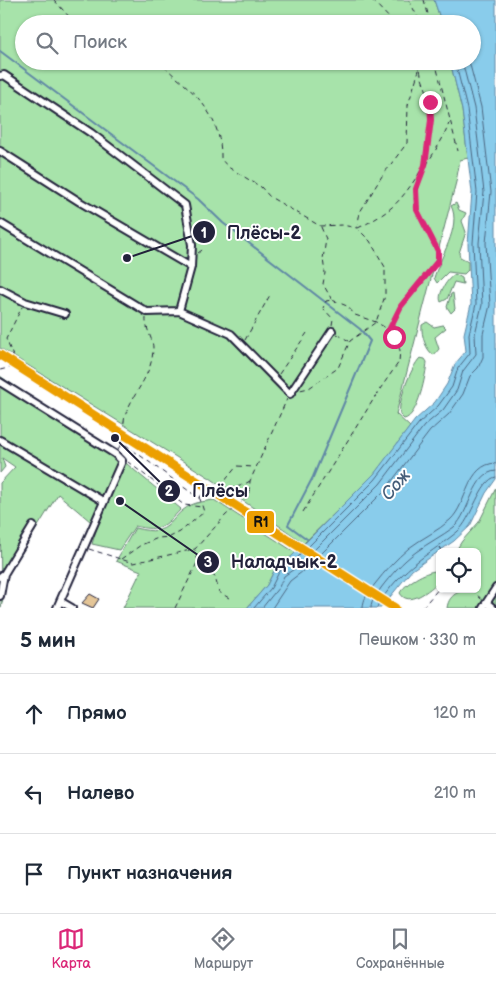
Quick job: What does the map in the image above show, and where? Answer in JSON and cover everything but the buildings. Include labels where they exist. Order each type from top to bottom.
[{"type":"street","points":[[0,76],[4,75],[91,133],[185,205],[192,246],[192,258],[179,311]]},
{"type":"street","points":[[0,151],[80,202],[191,267]]},
{"type":"street","points":[[0,223],[147,312],[179,311],[231,334],[290,394],[332,331]]},
{"type":"street","points":[[0,289],[25,302],[65,314]]},
{"type":"street","points":[[0,382],[115,454],[122,461],[122,465],[103,501],[57,608]]},
{"type":"street","points":[[0,440],[103,501]]},
{"type":"street","points":[[0,596],[2,576],[33,526]]},
{"type":"street","points":[[493,608],[485,606],[496,588]]},
{"type":"street","points":[[60,601],[72,608]]},
{"type":"path","points":[[54,0],[68,15]]},
{"type":"path","points":[[372,0],[386,15]]},
{"type":"path","points":[[409,0],[416,15]]},
{"type":"path","points":[[424,0],[428,15]]},
{"type":"path","points":[[84,547],[133,563],[195,549],[226,515],[249,496],[250,481],[255,468],[290,394],[309,388],[338,368],[350,341],[376,322],[385,296],[385,267],[370,241],[357,228],[342,225],[320,226],[270,197],[261,187],[228,168],[221,159],[222,143],[208,108],[193,91],[167,70]]},
{"type":"path","points":[[357,228],[360,212],[382,176],[407,143],[408,105],[419,70]]},
{"type":"path","points":[[389,330],[401,306],[438,261],[438,251],[417,210],[416,189],[425,165],[431,120],[430,102],[419,70]]},
{"type":"path","points":[[437,70],[449,123],[458,151]]},
{"type":"path","points":[[357,228],[383,216],[397,204],[441,143],[449,123]]},
{"type":"path","points":[[320,226],[326,239],[323,258],[325,273],[323,284],[332,300]]},
{"type":"path","points":[[192,258],[205,248]]},
{"type":"path","points":[[242,346],[270,295]]},
{"type":"path","points":[[303,512],[399,362],[400,350],[389,330],[376,322],[355,314],[346,306],[332,300],[326,301],[323,308],[332,319],[332,331],[350,341]]},
{"type":"path","points":[[0,370],[17,366],[6,339],[25,302]]},
{"type":"path","points":[[115,454],[123,443],[125,417],[149,373],[154,347],[145,324],[147,312]]},
{"type":"path","points":[[276,379],[307,333]]},
{"type":"path","points":[[121,559],[146,543],[180,532],[204,512],[199,498],[123,443]]},
{"type":"path","points":[[122,461],[128,462],[146,474],[184,505],[203,507]]},
{"type":"path","points":[[219,487],[237,466],[255,468]]},
{"type":"path","points":[[199,498],[211,484],[229,489],[239,487],[250,481]]},
{"type":"path","points":[[207,490],[394,608]]},
{"type":"path","points":[[195,549],[198,561],[215,577],[219,592],[229,598]]},
{"type":"path","points":[[175,608],[198,561]]},
{"type":"path","points":[[422,608],[436,592]]},
{"type":"path","points":[[475,593],[485,606]]},
{"type":"green space","points":[[0,0],[434,0],[439,15],[15,15],[15,70],[452,70],[462,110],[468,158],[460,160],[396,414],[410,427],[372,477],[304,543],[210,478],[0,348]]},
{"type":"green space","points":[[456,203],[459,210],[466,213],[462,221],[466,232],[459,253],[460,257],[468,261],[468,270],[464,274],[448,272],[437,283],[434,278],[449,242],[454,223],[454,214],[451,206]]},
{"type":"green space","points":[[455,274],[462,278],[463,284],[454,282],[447,299],[441,302],[440,299],[444,286]]},
{"type":"green space","points":[[453,293],[455,309],[451,313],[447,307]]},
{"type":"green space","points":[[427,322],[434,327],[443,325],[446,328],[435,337],[439,349],[434,355],[426,346],[423,338],[422,325]]},
{"type":"green space","points":[[420,358],[425,359],[427,362],[423,385],[413,411],[404,419],[400,415],[403,394],[413,369]]},
{"type":"green space","points":[[0,376],[127,464],[181,509],[166,524],[156,528],[135,526],[119,550],[92,544],[97,527],[58,494],[8,575],[1,608],[0,483],[15,467],[2,458],[5,467],[0,473]]},
{"type":"green space","points":[[496,488],[496,608],[447,608],[451,598],[457,593],[481,593],[481,548],[458,548],[479,522]]},
{"type":"green space","points":[[214,500],[296,553],[275,569],[267,585],[247,608],[123,608],[141,571],[116,561],[135,528],[148,530],[163,529],[177,515],[191,505]]},
{"type":"green space","points":[[436,571],[436,584],[425,593],[408,599],[400,593],[402,589],[416,579]]},
{"type":"water","name":"Сож","points":[[434,0],[496,0],[496,479],[486,493],[470,526],[444,548],[436,548],[436,553],[412,570],[381,608],[247,608],[267,585],[275,569],[289,559],[374,474],[415,420],[435,402],[447,384],[455,364],[466,351],[464,334],[471,304],[468,244],[472,192],[462,110],[452,70],[481,70],[481,15],[439,15]]},
{"type":"waterway","points":[[0,51],[15,62]]},
{"type":"waterway","points":[[25,70],[198,199],[223,223],[360,329],[370,341],[313,477],[288,525],[307,539]]},
{"type":"transit line","name":"R1","points":[[0,355],[395,608]]},
{"type":"place","name":"Плёсы-2","points":[[127,258]]},
{"type":"place","name":"Плёсы","points":[[115,438]]},
{"type":"place","name":"Наладчык-2","points":[[120,501]]},
{"type":"route","points":[[394,337],[389,330],[401,306],[438,261],[438,251],[417,210],[416,189],[425,165],[431,120],[430,102]]}]
